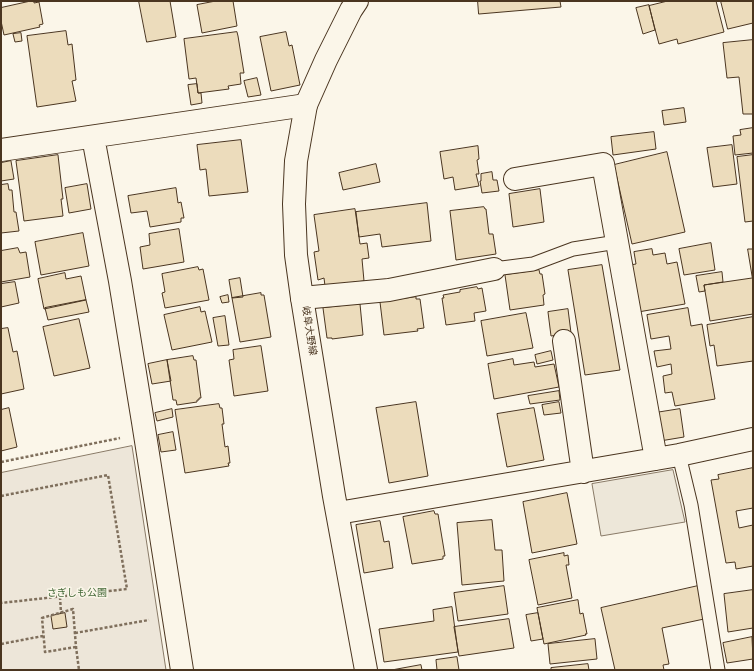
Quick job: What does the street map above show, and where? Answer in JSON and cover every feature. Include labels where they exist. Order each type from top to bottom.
[{"type":"street","name":"岐阜大野線","points":[[357,1],[326,60],[306,105],[296,161],[294,204],[296,255],[302,298],[366,670]]},
{"type":"street","points":[[1,150],[306,105]]},
{"type":"street","points":[[93,137],[120,281],[144,422],[144,433],[182,670]]},
{"type":"street","points":[[515,179],[603,164],[656,459]]},
{"type":"street","points":[[302,298],[389,290],[494,270]]},
{"type":"street","points":[[564,341],[583,472]]},
{"type":"street","points":[[338,512],[583,472],[679,455],[753,439]]},
{"type":"lane","points":[[494,270],[533,264],[573,249],[617,242]]},
{"type":"lane","points":[[679,455],[690,505],[718,670]]},
{"type":"path","points":[[1,462],[144,433]]},
{"type":"path","points":[[1,496],[108,475],[127,589],[1,603]]},
{"type":"path","points":[[60,596],[61,613]]},
{"type":"path","points":[[76,647],[45,652],[42,618],[73,609],[79,670]]},
{"type":"path","points":[[75,633],[173,616]]},
{"type":"path","points":[[1,644],[44,636]]},
{"type":"green space","name":"さぎしも公園","points":[[132,446],[166,670],[1,670],[1,473]]},
{"type":"shaded area","points":[[673,470],[685,522],[601,536],[592,484]]},
{"type":"building","points":[[34,1],[34,3],[39,2],[43,24],[39,25],[40,27],[4,35],[1,21],[1,8]]},
{"type":"building","points":[[139,1],[170,1],[176,37],[147,42]]},
{"type":"building","points":[[216,1],[233,1],[237,26],[202,33],[197,5]]},
{"type":"building","points":[[478,1],[560,1],[561,7],[479,14]]},
{"type":"building","points":[[668,1],[716,1],[724,32],[678,44],[677,39],[659,44],[649,6]]},
{"type":"building","points":[[721,1],[753,1],[753,23],[728,29]]},
{"type":"building","points":[[649,5],[655,30],[643,34],[636,8]]},
{"type":"building","points":[[66,31],[68,45],[72,44],[76,80],[72,81],[76,101],[37,107],[27,36]]},
{"type":"building","points":[[237,32],[244,73],[240,73],[241,84],[228,86],[229,89],[198,93],[196,78],[189,79],[184,39]]},
{"type":"building","points":[[286,32],[289,46],[292,45],[300,85],[271,91],[260,37]]},
{"type":"building","points":[[21,33],[22,41],[15,42],[13,34]]},
{"type":"building","points":[[753,40],[753,114],[743,114],[739,77],[727,78],[723,43]]},
{"type":"building","points":[[257,78],[261,95],[248,97],[244,81]]},
{"type":"building","points":[[197,84],[198,93],[201,93],[202,103],[191,105],[188,85]]},
{"type":"building","points":[[684,108],[686,122],[664,125],[662,111]]},
{"type":"building","points":[[753,128],[753,153],[735,155],[733,136],[741,135],[740,130]]},
{"type":"building","points":[[654,132],[656,149],[613,155],[611,137]]},
{"type":"building","points":[[241,140],[248,192],[209,196],[206,169],[200,170],[197,145]]},
{"type":"building","points":[[732,145],[737,184],[713,187],[707,148]]},
{"type":"building","points":[[478,146],[479,159],[477,160],[479,174],[476,174],[479,186],[455,190],[453,177],[444,179],[440,152]]},
{"type":"building","points":[[667,152],[685,232],[632,244],[614,165]]},
{"type":"building","points":[[58,155],[63,199],[61,199],[63,216],[24,221],[16,161]]},
{"type":"building","points":[[753,155],[753,221],[745,222],[737,157]]},
{"type":"building","points":[[11,161],[14,179],[1,181],[1,163]]},
{"type":"building","points":[[376,164],[380,182],[343,190],[339,173]]},
{"type":"building","points":[[492,172],[493,180],[497,180],[499,191],[482,193],[480,181],[481,174]]},
{"type":"building","points":[[8,184],[9,190],[12,190],[14,212],[16,212],[19,231],[1,233],[1,185]]},
{"type":"building","points":[[87,184],[91,209],[69,213],[65,188]]},
{"type":"building","points":[[176,188],[178,203],[181,202],[184,218],[181,218],[181,222],[150,227],[147,211],[131,213],[128,196]]},
{"type":"building","points":[[540,189],[544,222],[513,227],[509,194]]},
{"type":"building","points":[[427,203],[431,241],[382,247],[380,234],[359,237],[356,212]]},
{"type":"building","points":[[484,207],[486,209],[489,234],[493,234],[496,254],[456,260],[450,211]]},
{"type":"building","points":[[355,209],[360,244],[367,243],[369,258],[362,259],[364,281],[325,286],[324,278],[318,280],[314,252],[319,251],[314,215]]},
{"type":"building","points":[[179,229],[184,262],[143,269],[140,247],[150,245],[149,234]]},
{"type":"building","points":[[83,233],[89,266],[41,275],[35,242]]},
{"type":"building","points":[[711,243],[715,270],[684,275],[679,249]]},
{"type":"building","points":[[18,248],[20,253],[26,252],[30,277],[1,282],[1,251]]},
{"type":"building","points":[[652,249],[653,255],[665,253],[667,264],[677,262],[685,304],[638,312],[630,265],[636,264],[634,252]]},
{"type":"building","points":[[748,249],[753,249],[753,314],[710,321],[704,285],[752,278]]},
{"type":"building","points":[[602,265],[620,370],[585,375],[568,270]]},
{"type":"building","points":[[198,267],[199,270],[203,269],[209,300],[165,308],[162,293],[165,292],[162,274]]},
{"type":"building","points":[[539,270],[540,274],[542,274],[545,294],[543,295],[544,305],[510,310],[505,275]]},
{"type":"building","points":[[722,272],[723,282],[704,285],[705,291],[699,292],[696,276]]},
{"type":"building","points":[[65,273],[66,279],[81,276],[86,300],[44,309],[38,279]]},
{"type":"building","points":[[240,278],[243,297],[232,298],[229,280]]},
{"type":"building","points":[[15,282],[19,303],[1,307],[1,284]]},
{"type":"building","points":[[477,287],[478,289],[482,288],[486,311],[474,313],[475,321],[446,325],[442,298],[444,298],[443,295]]},
{"type":"building","points":[[261,293],[261,295],[264,295],[271,337],[240,342],[232,298]]},
{"type":"building","points":[[228,295],[229,302],[222,303],[220,297]]},
{"type":"building","points":[[416,297],[416,299],[420,299],[424,328],[417,329],[418,331],[384,335],[380,302]]},
{"type":"building","points":[[86,300],[89,312],[48,320],[45,308]]},
{"type":"building","points":[[360,304],[363,335],[332,339],[327,338],[323,308]]},
{"type":"building","points":[[200,307],[201,312],[205,311],[212,342],[172,350],[164,315]]},
{"type":"building","points":[[688,308],[691,326],[702,324],[715,399],[675,406],[672,392],[665,393],[663,376],[672,374],[671,364],[657,367],[654,351],[671,349],[669,336],[651,339],[647,315]]},
{"type":"building","points":[[568,309],[571,333],[551,336],[548,312]]},
{"type":"building","points":[[526,313],[533,348],[487,356],[481,321]]},
{"type":"building","points":[[225,316],[229,345],[218,346],[213,318]]},
{"type":"building","points":[[753,317],[753,361],[717,366],[714,345],[710,346],[707,325]]},
{"type":"building","points":[[79,319],[90,368],[54,376],[43,327]]},
{"type":"building","points":[[8,328],[13,352],[17,351],[24,389],[1,394],[1,329]]},
{"type":"building","points":[[261,346],[268,391],[234,396],[229,360],[234,359],[233,350]]},
{"type":"building","points":[[551,351],[553,360],[537,364],[535,355]]},
{"type":"building","points":[[193,356],[194,360],[196,360],[201,398],[197,400],[197,402],[177,405],[176,400],[173,400],[167,360]]},
{"type":"building","points":[[513,359],[514,365],[534,362],[535,367],[554,364],[559,387],[494,399],[488,364]]},
{"type":"building","points":[[167,360],[171,381],[152,384],[148,364]]},
{"type":"building","points":[[559,391],[560,400],[530,404],[528,396]]},
{"type":"building","points":[[416,402],[428,476],[389,483],[376,408]]},
{"type":"building","points":[[559,402],[561,413],[544,415],[542,405]]},
{"type":"building","points":[[219,404],[220,408],[222,408],[224,424],[222,424],[225,447],[228,446],[229,466],[185,473],[175,410]]},
{"type":"building","points":[[9,408],[17,447],[1,451],[1,410]]},
{"type":"building","points":[[534,408],[544,460],[507,467],[497,414]]},
{"type":"building","points":[[172,409],[173,417],[157,421],[155,413]]},
{"type":"building","points":[[680,409],[684,437],[660,441],[655,413]]},
{"type":"building","points":[[173,432],[176,450],[161,452],[158,435]]},
{"type":"building","points":[[753,468],[753,508],[736,511],[739,528],[753,525],[753,566],[736,569],[735,562],[726,563],[711,480],[719,479],[718,475]]},
{"type":"building","points":[[567,493],[577,544],[532,553],[523,502]]},
{"type":"building","points":[[434,511],[435,514],[438,514],[445,556],[443,556],[443,559],[412,564],[403,517]]},
{"type":"building","points":[[492,520],[495,550],[502,550],[504,581],[462,585],[457,523]]},
{"type":"building","points":[[380,521],[384,542],[389,541],[393,568],[364,573],[356,525]]},
{"type":"building","points":[[564,553],[564,556],[568,555],[569,565],[566,565],[572,598],[538,605],[529,560]]},
{"type":"building","points":[[504,586],[508,614],[458,621],[454,593]]},
{"type":"building","points":[[698,586],[704,619],[662,628],[669,664],[663,665],[664,670],[615,670],[601,608]]},
{"type":"building","points":[[753,590],[753,628],[728,632],[724,594]]},
{"type":"building","points":[[578,600],[580,614],[583,613],[587,634],[544,644],[537,608]]},
{"type":"building","points":[[452,607],[458,652],[384,662],[379,629],[434,621],[433,610]]},
{"type":"building","points":[[65,613],[67,627],[53,629],[51,616]]},
{"type":"building","points":[[538,613],[543,639],[531,641],[526,615]]},
{"type":"building","points":[[509,619],[514,648],[459,656],[454,627]]},
{"type":"building","points":[[752,637],[753,659],[727,663],[723,643]]},
{"type":"building","points":[[595,639],[597,659],[550,664],[548,644]]},
{"type":"building","points":[[457,657],[459,670],[437,670],[436,660]]},
{"type":"building","points":[[588,664],[589,670],[551,670],[551,668]]},
{"type":"building","points":[[421,665],[422,670],[392,670]]}]
